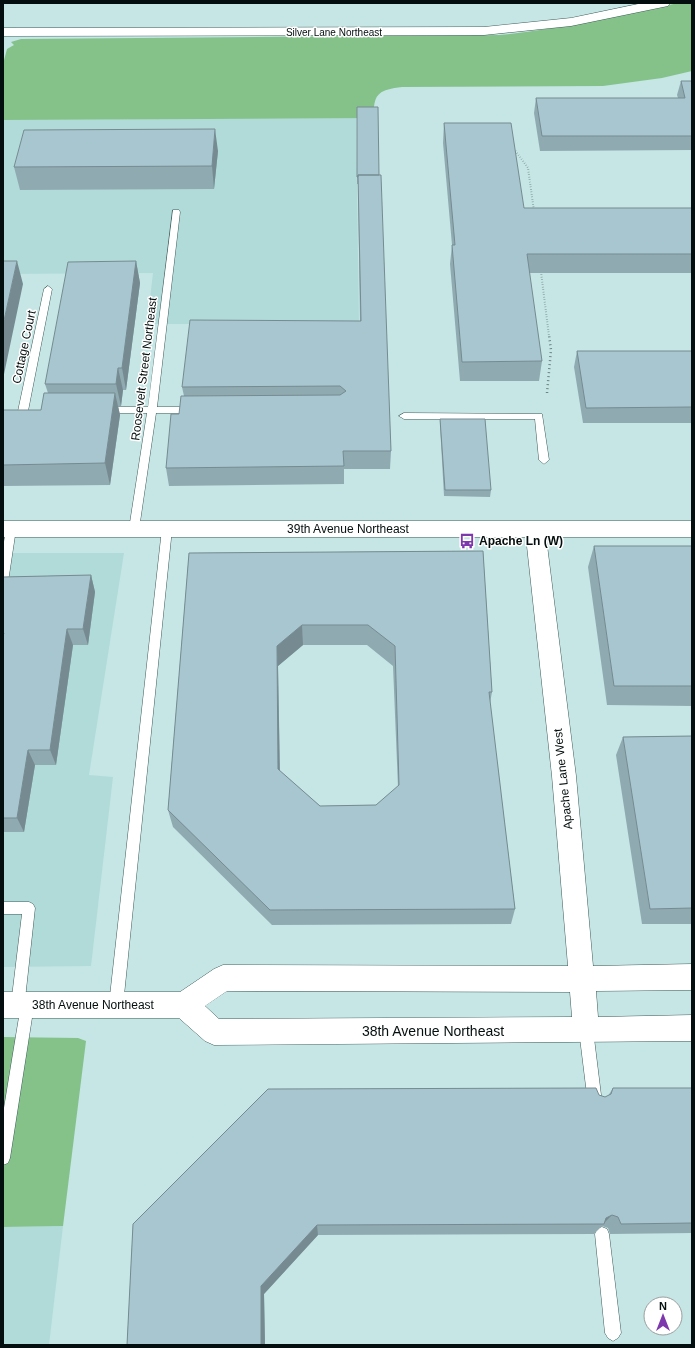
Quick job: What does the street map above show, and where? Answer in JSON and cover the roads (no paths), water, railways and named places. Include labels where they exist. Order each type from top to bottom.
[{"type":"street","name":"Silver Lane Northeast","points":[[3,32],[484,31],[571,22],[662,3]]},
{"type":"street","name":"39th Avenue Northeast","points":[[7,529],[692,529]]},
{"type":"street","name":"Apache Lane West","points":[[535,529],[564,776],[586,1030]]},
{"type":"street","points":[[184,1005],[223,978],[581,979],[692,977]]},
{"type":"street","name":"38th Avenue Northeast","points":[[16,1005],[184,1005],[214,1032],[692,1028]]},
{"type":"lane","name":"Roosevelt Street Northeast","points":[[134,529],[152,410],[176,212]]},
{"type":"lane","name":"Cottage Court","points":[[24,410],[48,289]]},
{"type":"lane","points":[[91,410],[206,410]]},
{"type":"lane","points":[[404,416],[539,416],[544,460]]},
{"type":"lane","points":[[5,583],[7,529]]},
{"type":"lane","points":[[116,1005],[167,529]]},
{"type":"lane","points":[[3,908],[29,908],[16,1005],[3,1158]]},
{"type":"lane","points":[[586,1030],[595,1103]]},
{"type":"lane","points":[[602,1234],[613,1333]]},
{"type":"place","name":"Apache Ln (W)","points":[[467,541]]}]
